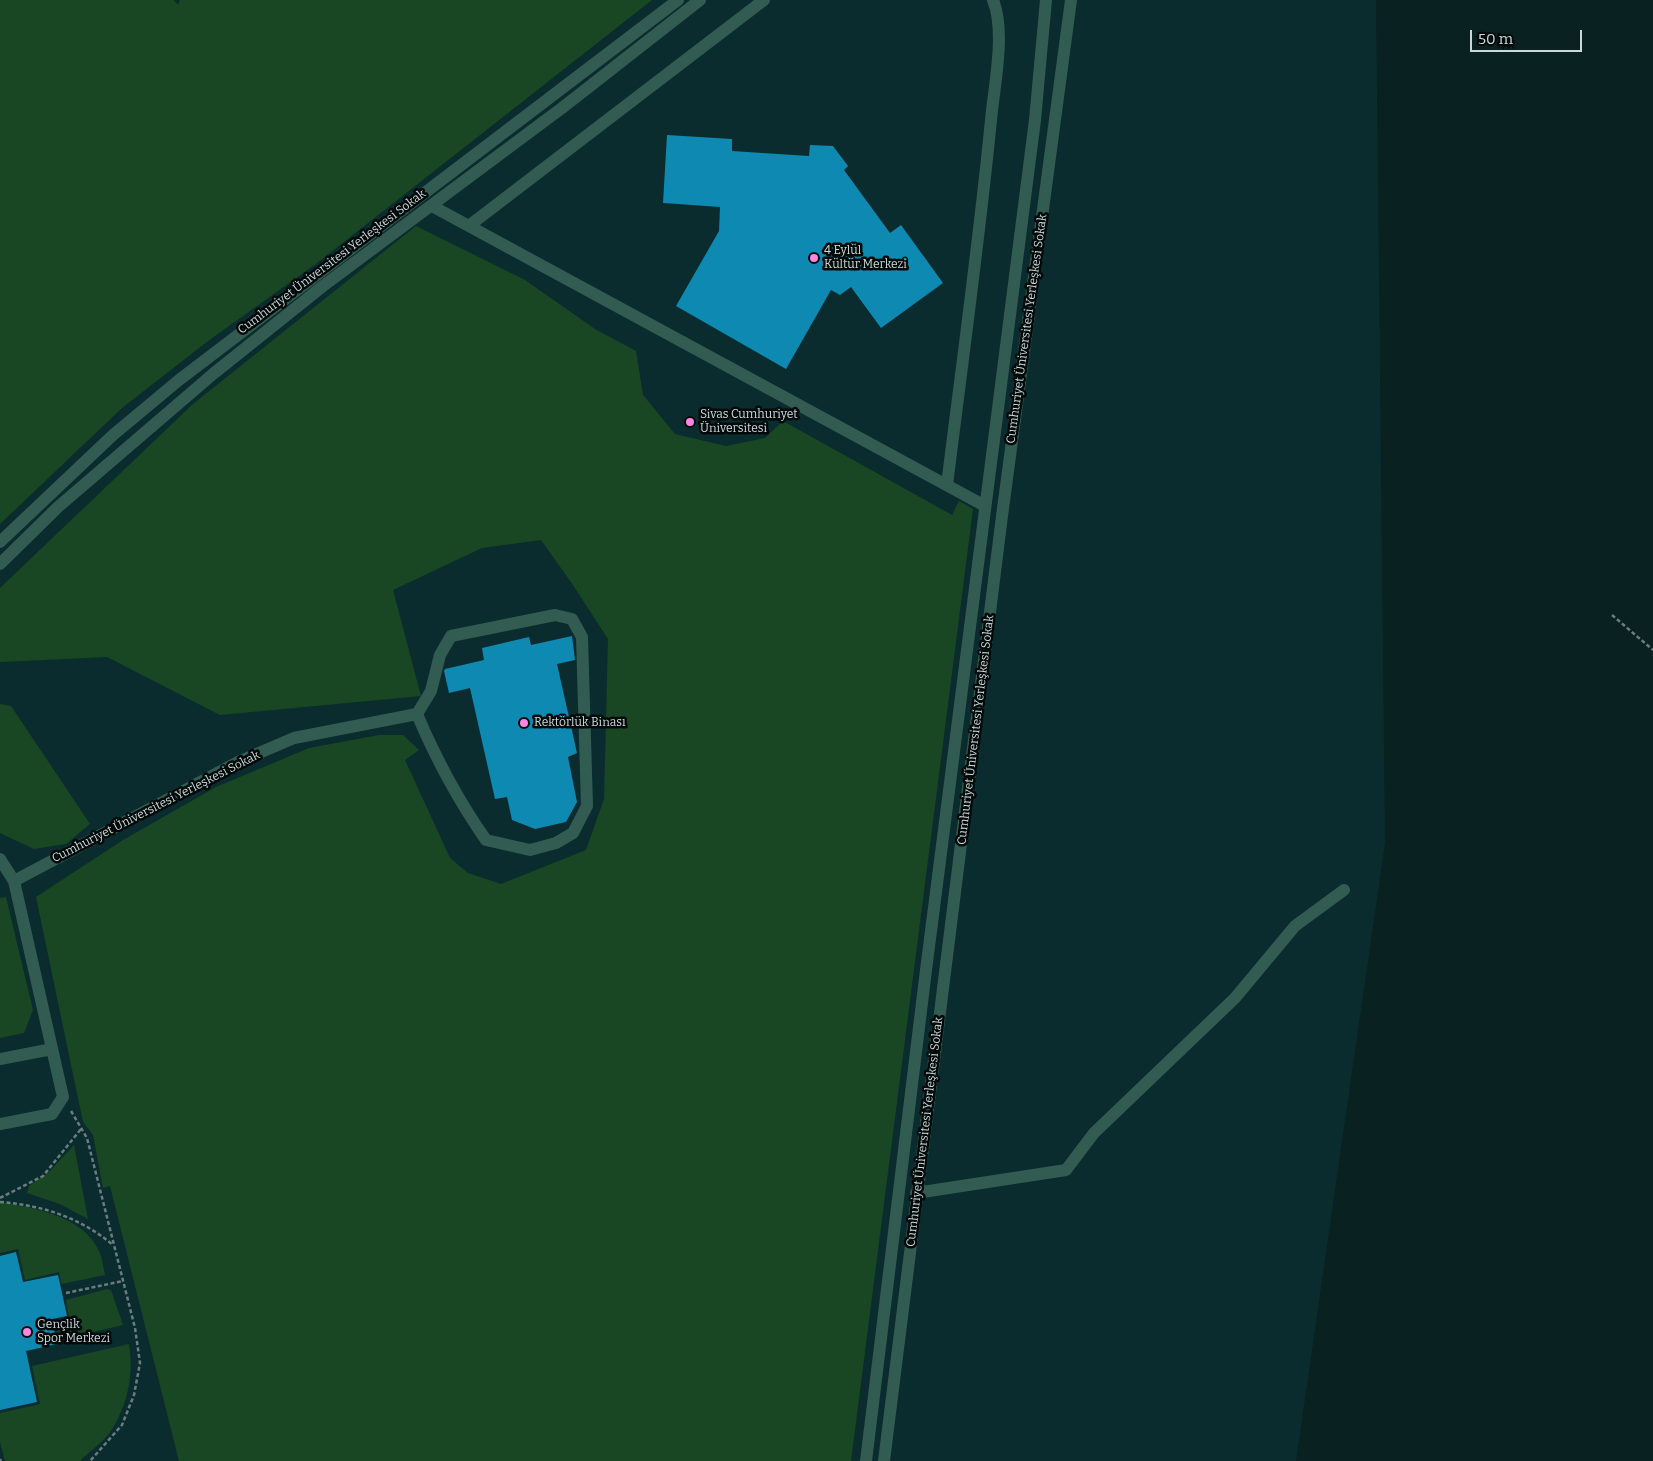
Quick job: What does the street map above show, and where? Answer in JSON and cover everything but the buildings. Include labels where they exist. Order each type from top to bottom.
[{"type":"street","name":"Cumhuriyet Üniversitesi Yerleşkesi Sokak","points":[[0,542],[113,435],[179,380],[678,0]]},
{"type":"street","name":"Cumhuriyet Üniversitesi Yerleşkesi Sokak","points":[[0,564],[58,507],[206,380],[323,286],[432,206],[700,0]]},
{"type":"street","points":[[470,224],[764,0]]},
{"type":"street","points":[[947,485],[984,187],[998,42],[996,8],[992,0]]},
{"type":"street","name":"Cumhuriyet Üniversitesi Yerleşkesi Sokak","points":[[884,1461],[916,1193],[963,843],[1003,506],[1071,0]]},
{"type":"street","name":"Cumhuriyet Üniversitesi Yerleşkesi Sokak","points":[[866,1461],[1034,120],[1045,2]]},
{"type":"street","name":"Cumhuriyet Üniversitesi Yerleşkesi Sokak","points":[[432,206],[470,224],[986,506]]},
{"type":"street","points":[[555,615],[572,619],[582,637],[587,806],[573,833],[556,843],[530,850],[486,840],[459,801],[430,746],[417,714],[431,691],[440,654],[451,636],[555,615]]},
{"type":"street","name":"Cumhuriyet Üniversitesi Yerleşkesi Sokak","points":[[14,881],[238,762],[294,738],[417,714]]},
{"type":"street","points":[[0,859],[14,881],[63,1097],[52,1114],[0,1124]]},
{"type":"street","points":[[916,1193],[1066,1170],[1094,1134],[1235,998],[1295,926],[1344,890]]},
{"type":"street","points":[[0,1059],[52,1049]]},
{"type":"path","points":[[1612,615],[1653,650]]},
{"type":"path","points":[[63,1097],[86,1138],[135,1328],[140,1362],[134,1395],[122,1426],[90,1461]]},
{"type":"path","points":[[0,1200],[43,1176],[81,1129]]},
{"type":"path","points":[[0,1200],[29,1204],[53,1211],[98,1232],[114,1245]]},
{"type":"path","points":[[66,1293],[123,1281]]},
{"type":"shaded area","name":"Sivas Cumhuriyet Üniversitesi","points":[[0,0],[1376,0],[1385,843],[1296,1461],[0,1461]]},
{"type":"green space","points":[[0,0],[174,0],[178,5],[180,0],[652,0],[317,263],[208,341],[122,408],[0,524]]},
{"type":"green space","points":[[416,226],[525,280],[595,329],[636,351],[643,395],[675,434],[726,446],[765,438],[783,421],[952,515],[959,501],[973,509],[851,1461],[179,1461],[110,1186],[103,1188],[93,1135],[83,1122],[36,897],[123,840],[216,787],[309,748],[379,735],[403,735],[419,750],[405,760],[450,858],[468,873],[501,884],[586,850],[604,799],[608,639],[541,540],[482,548],[393,590],[421,696],[220,715],[107,657],[0,662],[0,588],[193,404]]},
{"type":"green space","points":[[0,704],[11,706],[90,824],[66,844],[34,849],[0,833]]},
{"type":"green space","points":[[6,897],[33,1010],[24,1033],[0,1038],[0,898]]},
{"type":"green space","points":[[74,1145],[88,1219],[60,1204],[27,1193],[29,1186],[49,1172]]},
{"type":"green space","points":[[0,1202],[55,1215],[80,1228],[90,1237],[98,1249],[105,1275],[62,1284],[59,1272],[25,1280],[18,1249],[0,1253]]},
{"type":"green space","points":[[107,1289],[111,1290],[123,1325],[59,1340],[55,1321],[69,1317],[66,1300]]},
{"type":"green space","points":[[129,1344],[131,1367],[125,1400],[117,1421],[100,1443],[80,1461],[5,1461],[0,1442],[0,1413],[40,1404],[32,1366]]},
{"type":"place","name":"4 Eylül Kültür Merkezi","points":[[814,258]]},
{"type":"place","name":"Sivas Cumhuriyet Üniversitesi","points":[[690,422]]},
{"type":"place","name":"Rektörlük Binası","points":[[524,723]]},
{"type":"place","name":"Gençlik Spor Merkezi","points":[[27,1332]]}]
